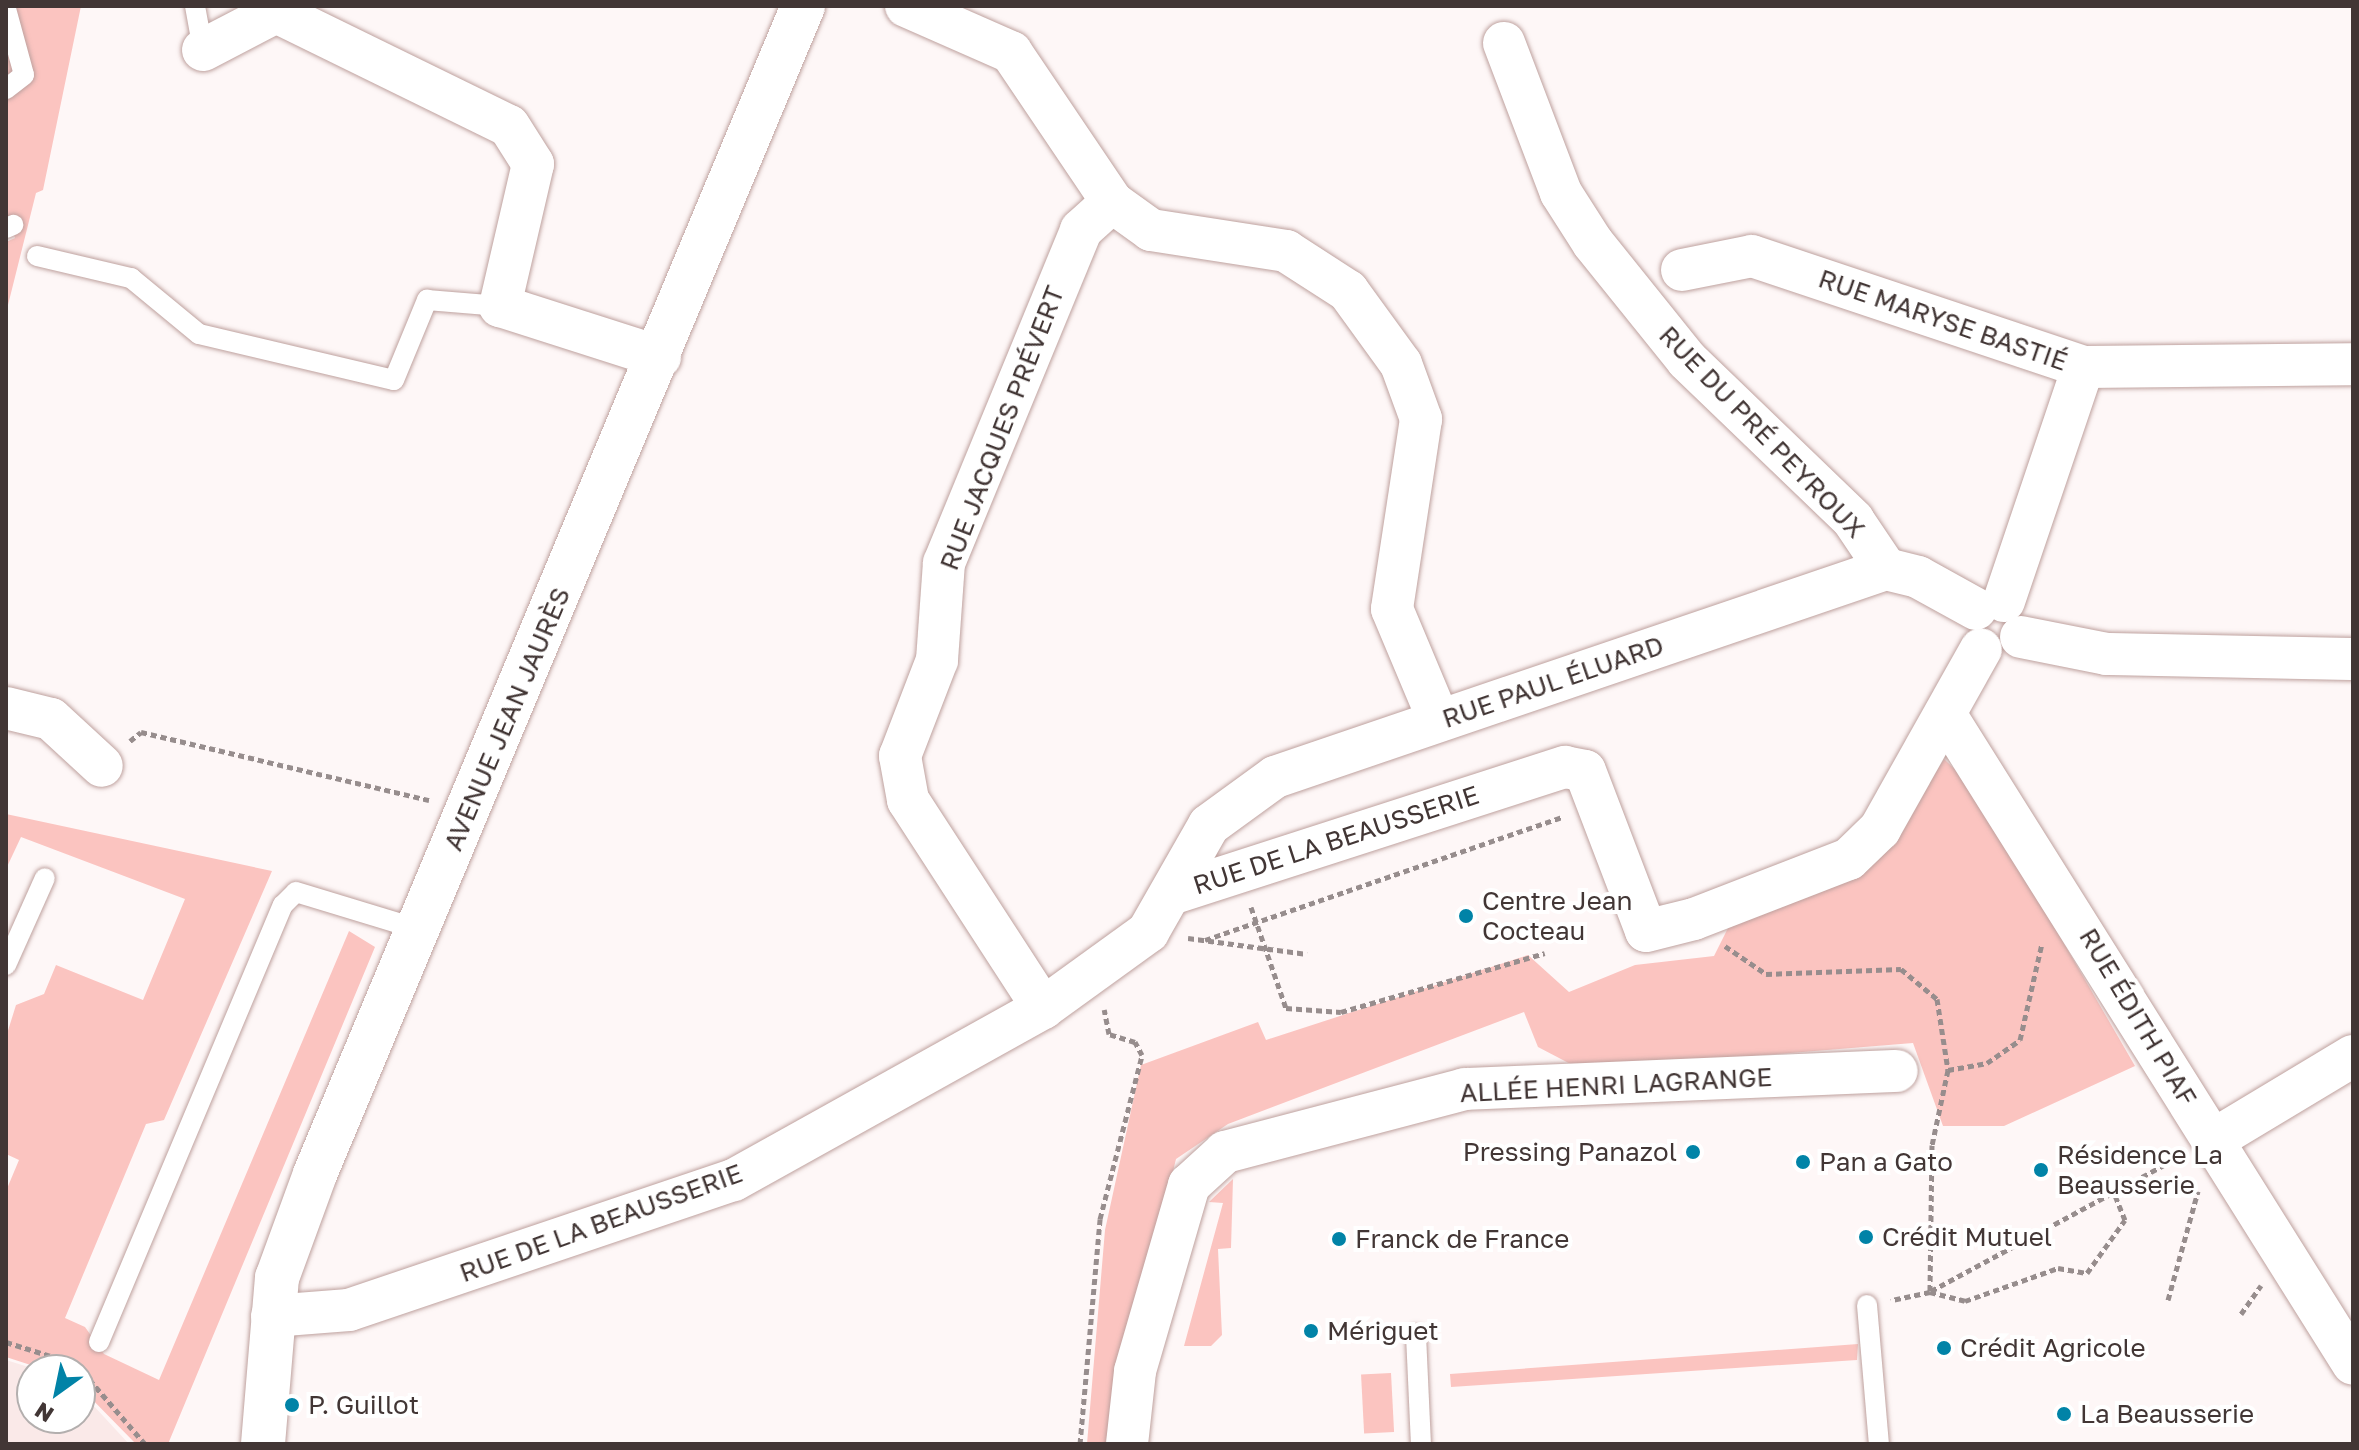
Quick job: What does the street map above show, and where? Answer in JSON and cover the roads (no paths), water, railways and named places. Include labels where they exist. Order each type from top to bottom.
[{"type":"main road","name":"AVENUE JEAN JAURÈS","points":[[263,1444],[277,1278],[325,1147],[660,357],[803,6]]},
{"type":"street","points":[[906,6],[1011,52],[1112,202],[1151,230],[1286,251],[1348,291],[1401,364],[1421,419],[1392,609],[1439,721]]},
{"type":"street","points":[[203,50],[276,12],[509,126],[533,164],[500,306],[660,357]]},
{"type":"street","name":"RUE DU PRÉ PEYROUX","points":[[1504,43],[1561,193],[1593,243],[1687,360],[1853,520],[1886,569]]},
{"type":"street","name":"RUE JACQUES PRÉVERT","points":[[1043,1008],[908,800],[900,756],[937,660],[944,563],[1081,230],[1112,202]]},
{"type":"street","name":"RUE MARYSE BASTIÉ","points":[[1682,270],[1752,256],[2083,367],[2353,364]]},
{"type":"street","name":"RUE DE LA BEAUSSERIE","points":[[272,1316],[349,1310],[734,1180],[1043,1008],[1148,932],[1174,893],[1565,767],[1585,771],[1646,931],[1849,859],[1880,829],[1995,624],[2083,367]]},
{"type":"street","points":[[1886,569],[1918,577],[1995,624],[2107,654],[2353,659]]},
{"type":"street","name":"RUE PAUL ÉLUARD","points":[[1174,893],[1209,825],[1275,777],[1886,569]]},
{"type":"street","points":[[6,708],[51,719],[102,766]]},
{"type":"street","name":"RUE ÉDITH PIAF","points":[[1945,714],[2056,882],[2353,1364]]},
{"type":"street","points":[[2213,1140],[2353,1056]]},
{"type":"street","name":"ALLÉE HENRI LAGRANGE","points":[[1127,1444],[1135,1371],[1189,1185],[1225,1152],[1465,1089],[1897,1071]]},
{"type":"lane","points":[[195,6],[203,50]]},
{"type":"lane","points":[[6,9],[24,75],[6,89]]},
{"type":"lane","points":[[37,256],[131,278],[199,334],[394,380],[427,300],[500,306]]},
{"type":"lane","points":[[6,965],[45,878]]},
{"type":"lane","points":[[99,1342],[283,905],[296,892],[418,929]]},
{"type":"lane","points":[[1867,1305],[1879,1444]]},
{"type":"lane","points":[[1416,1335],[1421,1444]]},
{"type":"place","name":"Centre Jean Cocteau","points":[[1466,916]]},
{"type":"place","name":"Pressing Panazol","points":[[1693,1152]]},
{"type":"place","name":"Pan a Gato","points":[[1803,1162]]},
{"type":"place","name":"Résidence La Beausserie","points":[[2041,1170]]},
{"type":"place","name":"Crédit Mutuel","points":[[1866,1237]]},
{"type":"place","name":"Franck de France","points":[[1339,1239]]},
{"type":"place","name":"Mériguet","points":[[1311,1331]]},
{"type":"place","name":"Crédit Agricole","points":[[1944,1348]]},
{"type":"place","name":"P. Guillot","points":[[292,1405]]},
{"type":"place","name":"La Beausserie","points":[[2064,1414]]}]
